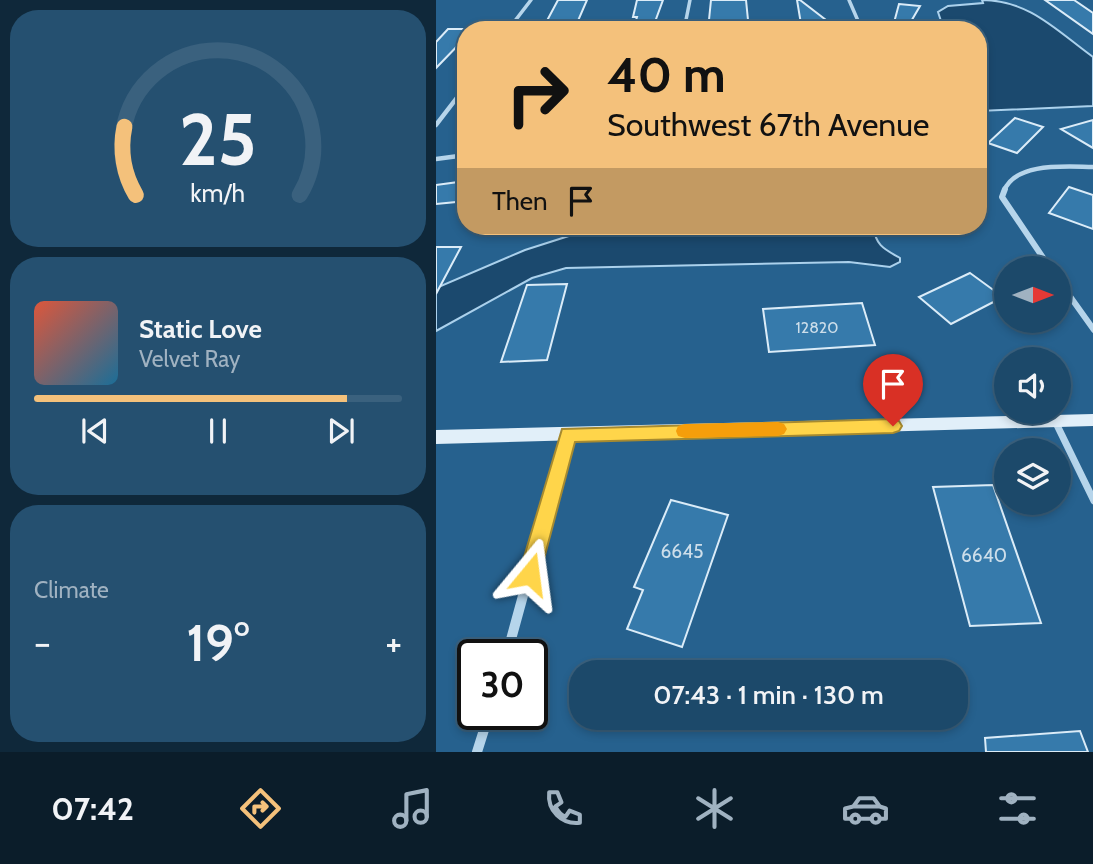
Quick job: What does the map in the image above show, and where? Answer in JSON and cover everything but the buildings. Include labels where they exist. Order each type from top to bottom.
[{"type":"main road","points":[[1071,421],[1093,420]]},
{"type":"main road","points":[[436,437],[994,423]]},
{"type":"street","points":[[515,21],[531,0]]},
{"type":"street","points":[[686,21],[690,0]]},
{"type":"street","points":[[849,0],[858,21]]},
{"type":"street","points":[[436,125],[457,98]]},
{"type":"street","points":[[436,159],[457,156]]},
{"type":"street","points":[[1042,256],[1002,197],[1007,183],[1027,171],[1093,167]]},
{"type":"street","points":[[1071,298],[1093,330]]},
{"type":"street","points":[[1057,424],[1093,502]]},
{"type":"street","points":[[511,639],[568,434]]},
{"type":"street","points":[[477,752],[484,730]]},
{"type":"water","points":[[982,0],[999,1],[1028,11],[1093,57],[1093,106],[987,111],[987,21],[941,21],[938,12],[948,6],[983,3]]},
{"type":"water","points":[[572,235],[875,235],[885,249],[900,258],[900,262],[890,267],[849,262],[566,268],[532,278],[436,331],[436,288],[525,250]]},
{"type":"slow traffic","points":[[685,431],[778,429]]},
{"type":"route","points":[[530,574],[568,434],[893,426]]}]
